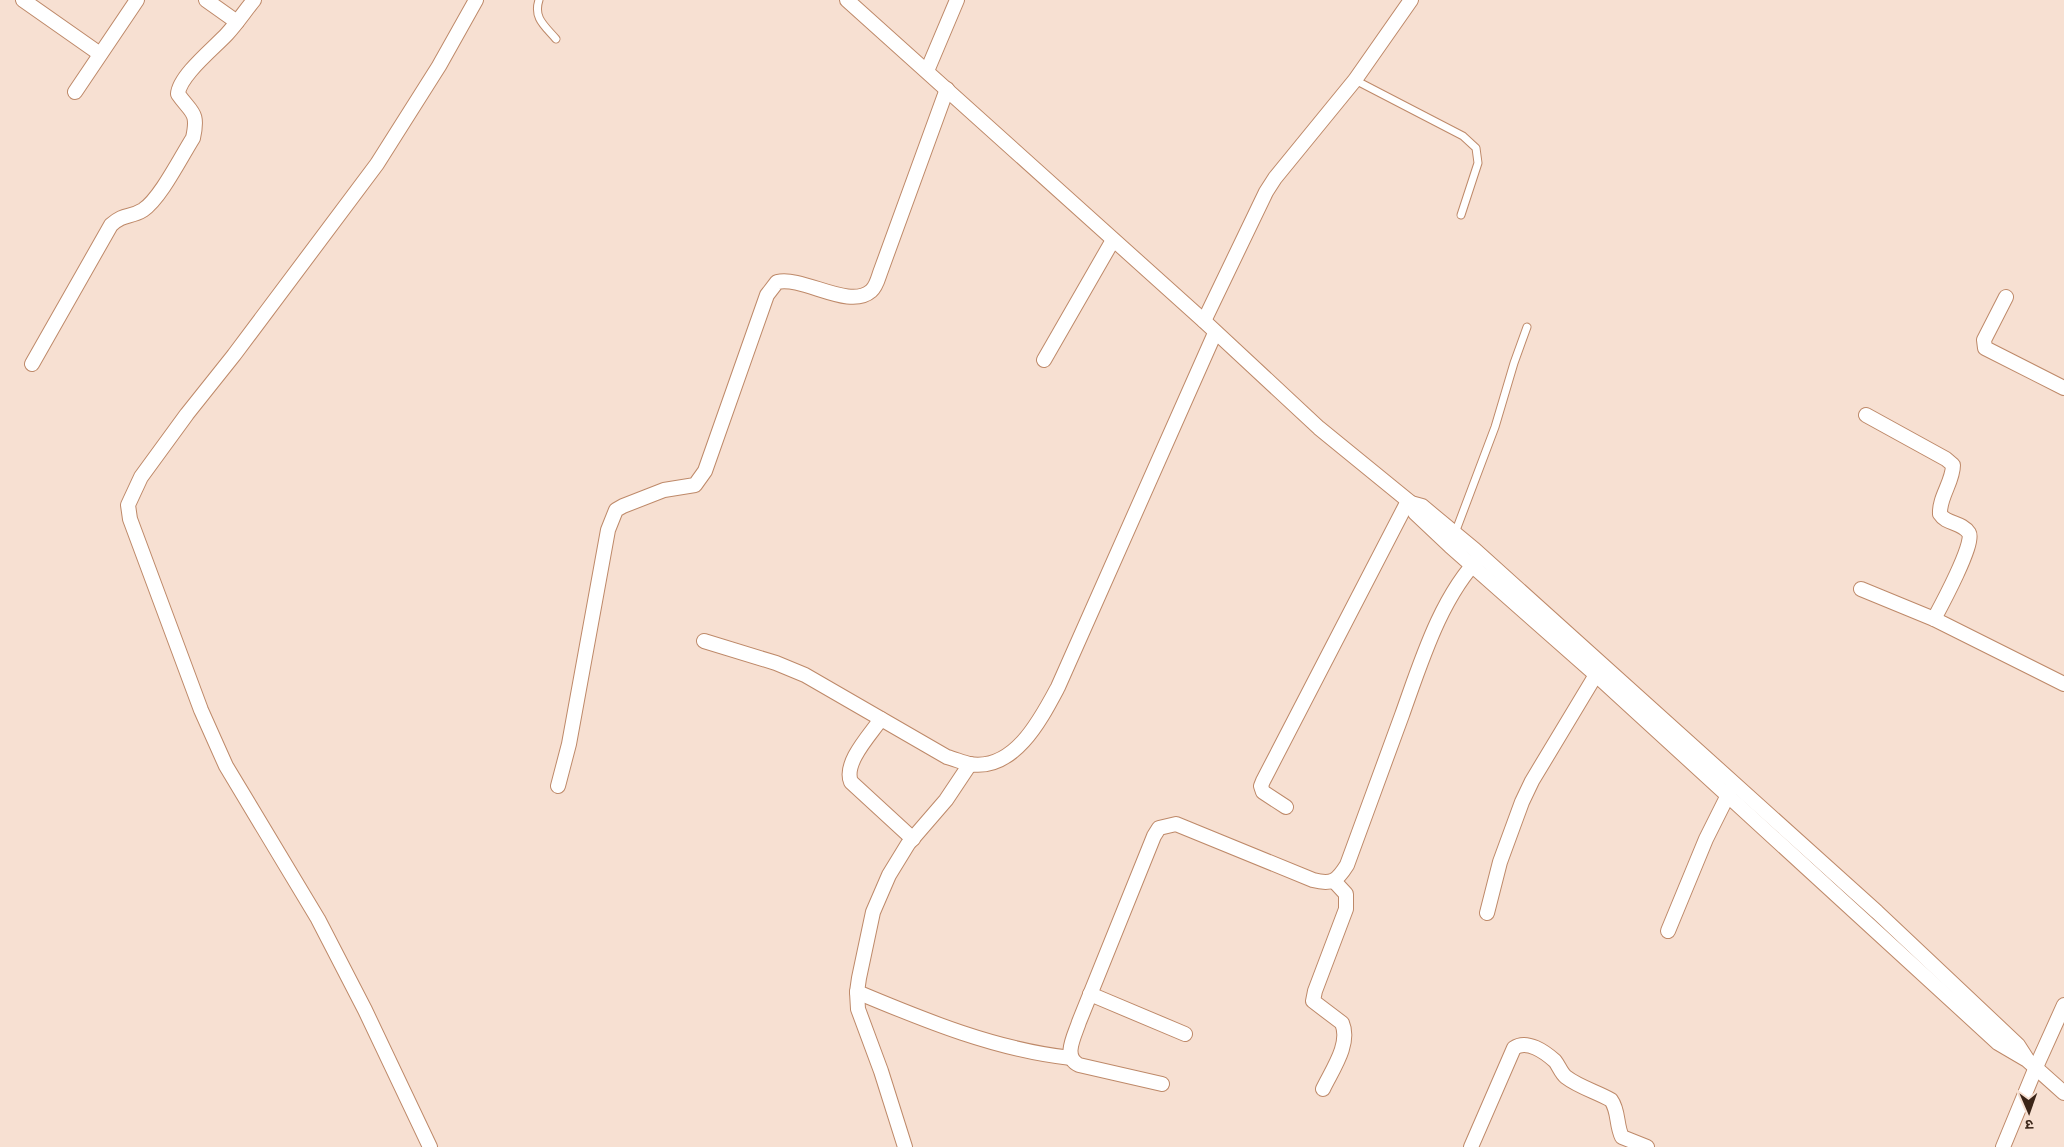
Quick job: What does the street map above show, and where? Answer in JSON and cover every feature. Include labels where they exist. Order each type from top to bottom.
[{"type":"street","points":[[23,0],[100,54]]},
{"type":"street","points":[[75,92],[137,0]]},
{"type":"street","points":[[206,0],[237,22]]},
{"type":"street","points":[[32,364],[111,226],[123,216],[142,210],[152,201],[192,138],[195,130],[194,116],[192,110],[178,94],[178,88],[237,22],[254,0]]},
{"type":"street","points":[[430,1147],[365,1010],[318,919],[226,766],[201,710],[130,519],[128,505],[141,478],[187,414],[234,355],[377,164],[439,66],[476,0]]},
{"type":"street","points":[[847,0],[1204,321],[1319,428],[1409,502],[1415,513],[1477,560],[1599,669],[1730,790],[1856,914],[1998,1043],[2031,1064],[2064,1093]]},
{"type":"street","points":[[927,71],[957,0]]},
{"type":"street","points":[[1204,321],[1270,185],[1355,80],[1412,0]]},
{"type":"street","points":[[558,786],[569,744],[612,516],[616,510],[623,506],[664,490],[690,487],[700,481],[767,295],[777,282],[794,282],[847,296],[862,297],[873,289],[947,89]]},
{"type":"street","points":[[1044,360],[1113,240]]},
{"type":"street","points":[[2006,297],[1984,340],[1985,348],[2064,388]]},
{"type":"street","points":[[704,641],[776,663],[806,675],[947,757],[970,764],[992,762],[1006,756],[1023,741],[1045,711],[1062,678],[1216,334]]},
{"type":"street","points":[[1866,414],[1946,458],[1953,465],[1940,505],[1940,514],[1946,520],[1963,527],[1970,537],[1966,552],[1934,619]]},
{"type":"street","points":[[1409,502],[1422,506],[1455,533],[1477,560]]},
{"type":"street","points":[[1286,806],[1262,792],[1261,786],[1409,502]]},
{"type":"street","points":[[1071,1058],[1072,1046],[1090,994],[1154,836],[1159,828],[1164,825],[1176,824],[1312,880],[1324,883],[1334,881],[1347,865],[1426,648],[1446,608],[1477,560]]},
{"type":"street","points":[[1861,589],[1934,619],[2064,684]]},
{"type":"street","points":[[1487,913],[1500,862],[1522,802],[1532,781],[1599,669]]},
{"type":"street","points":[[881,719],[854,758],[850,766],[849,778],[912,839]]},
{"type":"street","points":[[905,1147],[881,1071],[858,1010],[857,992],[873,912],[889,875],[912,839],[946,800],[970,764]]},
{"type":"street","points":[[1730,790],[1867,903],[2011,1038],[2031,1064]]},
{"type":"street","points":[[1668,931],[1706,839],[1730,790]]},
{"type":"street","points":[[1323,1089],[1341,1052],[1345,1036],[1342,1023],[1314,1001],[1315,990],[1346,908],[1346,894],[1334,881]]},
{"type":"street","points":[[1856,914],[1867,903]]},
{"type":"street","points":[[857,992],[915,1016],[1012,1048],[1071,1058],[1079,1065],[1162,1084]]},
{"type":"street","points":[[1090,994],[1185,1034]]},
{"type":"street","points":[[2003,1147],[2031,1064],[2064,1006]]},
{"type":"street","points":[[1471,1147],[1514,1048],[1520,1044],[1527,1044],[1554,1060],[1566,1077],[1611,1100],[1616,1106],[1619,1131],[1622,1137],[1647,1147]]},
{"type":"lane","points":[[539,0],[537,15],[556,39]]},
{"type":"lane","points":[[1355,80],[1463,136],[1476,148],[1478,164],[1461,215]]},
{"type":"lane","points":[[1455,533],[1495,427],[1527,327]]}]
